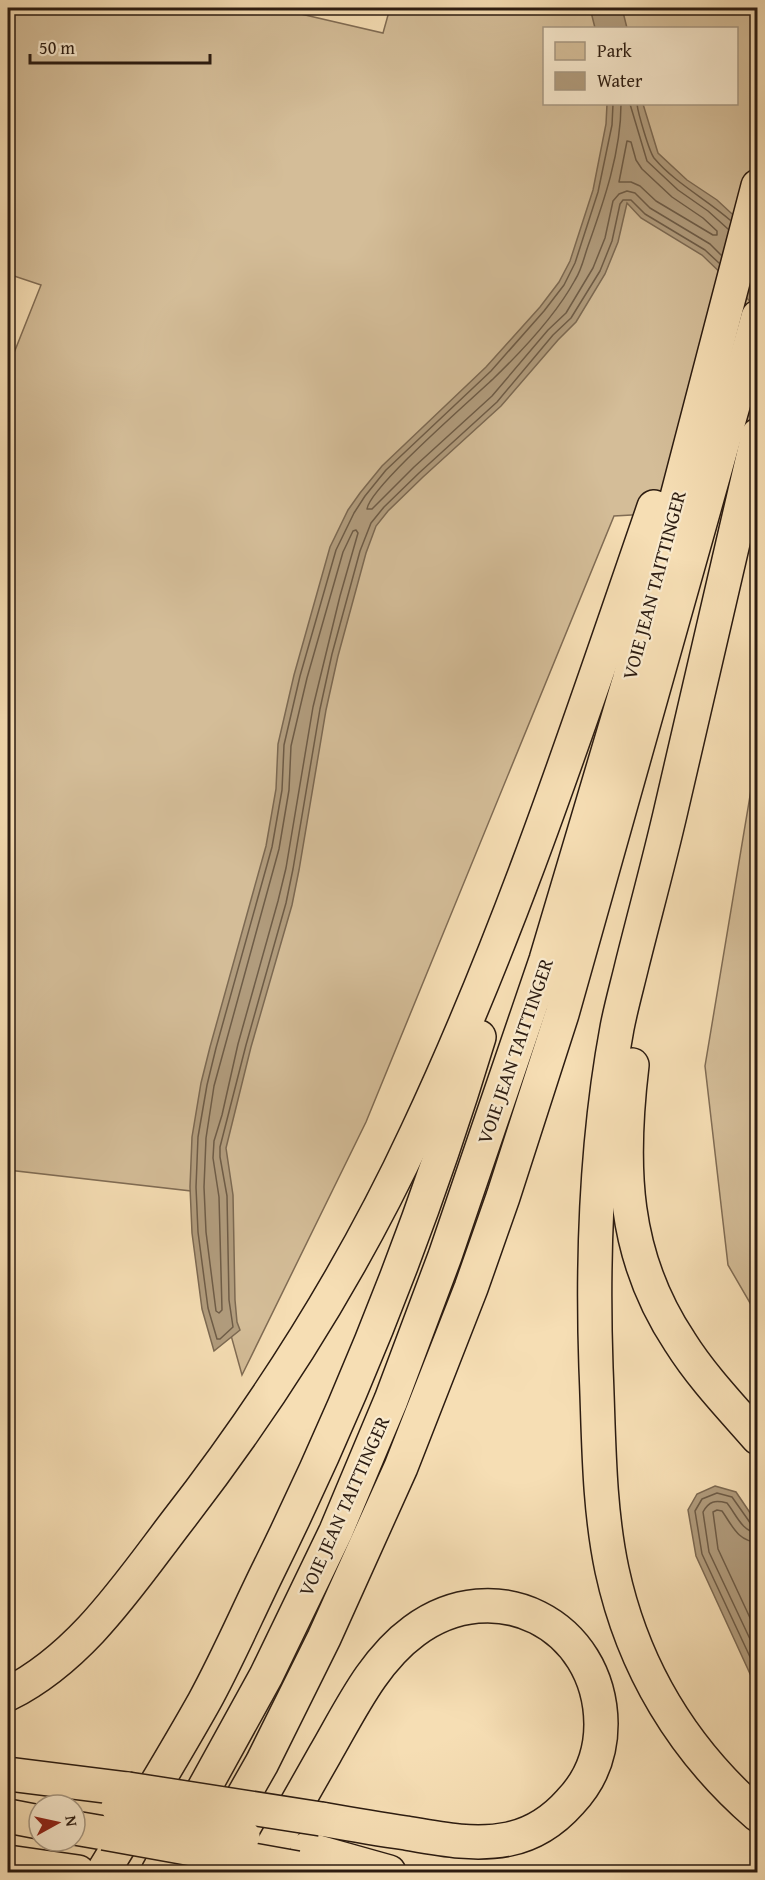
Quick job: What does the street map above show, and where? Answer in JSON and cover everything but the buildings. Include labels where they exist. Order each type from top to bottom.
[{"type":"highway","name":"VOIE JEAN TAITTINGER","points":[[158,1872],[266,1676],[336,1531],[391,1400],[445,1256],[546,960],[629,681],[758,186]]},
{"type":"highway","points":[[8,1694],[52,1666],[78,1643],[106,1613],[190,1505],[260,1407],[300,1346],[361,1243],[417,1134],[466,1024],[549,809],[730,288]]},
{"type":"highway","name":"VOIE JEAN TAITTINGER","points":[[200,1872],[262,1763],[324,1638],[401,1467],[471,1288],[503,1197],[561,1014],[758,316]]},
{"type":"highway","points":[[758,435],[669,820],[618,1023],[606,1094],[594,1236],[594,1309],[601,1478],[612,1570],[623,1612],[659,1697],[685,1736],[714,1773],[758,1815]]},
{"type":"highway","points":[[103,1872],[205,1700],[306,1494],[365,1358],[410,1244],[465,1084],[549,809]]},
{"type":"highway","points":[[669,820],[627,1106],[629,1209],[642,1266],[650,1289],[663,1314],[698,1369],[758,1438]]},
{"type":"highway","points":[[8,1774],[106,1814],[321,1819],[462,1841],[510,1839],[531,1832],[559,1814],[573,1799],[591,1772],[601,1733],[599,1703],[593,1678],[585,1662],[563,1633],[532,1614],[516,1609],[495,1606],[470,1607],[450,1612],[424,1624],[398,1644],[365,1685],[258,1872]]},
{"type":"highway","points":[[8,1787],[106,1814],[310,1863],[390,1872]]},
{"type":"highway","points":[[8,1816],[27,1820]]},
{"type":"highway","points":[[8,1862],[78,1872]]},
{"type":"green space","points":[[8,8],[275,8],[383,33],[390,8],[757,8],[757,508],[614,516],[366,1122],[242,1375],[191,1191],[8,1170],[8,368],[41,285],[8,274]]},
{"type":"green space","points":[[757,754],[758,1315],[728,1265],[705,1066]]},
{"type":"water","points":[[590,8],[622,8],[627,27],[595,27]]},
{"type":"water","points":[[607,105],[643,105],[658,153],[687,180],[717,200],[757,237],[757,308],[702,255],[641,218],[627,203],[618,242],[605,274],[576,322],[501,406],[423,477],[376,526],[366,553],[338,656],[326,710],[292,905],[251,1047],[226,1148],[233,1195],[235,1300],[240,1330],[214,1351],[202,1309],[192,1233],[190,1187],[192,1137],[210,1047],[266,846],[276,789],[278,744],[294,675],[330,547],[348,510],[382,466],[486,367],[540,307],[559,282],[570,261],[593,190],[606,124]]},
{"type":"water","points":[[715,1486],[736,1492],[757,1523],[757,1689],[696,1556],[688,1510],[697,1494]]}]
